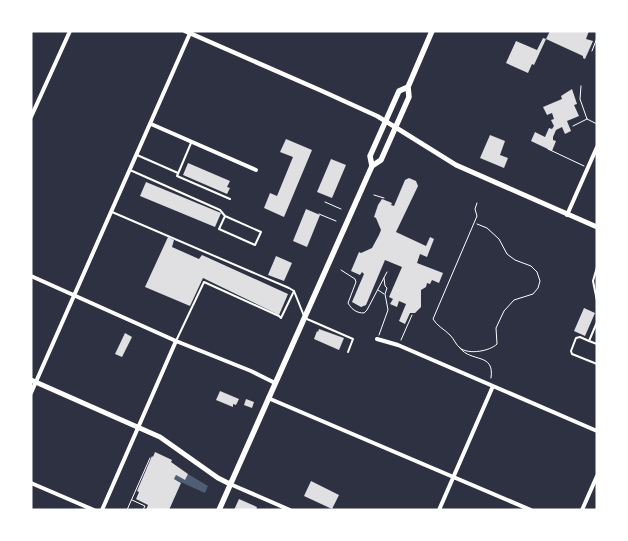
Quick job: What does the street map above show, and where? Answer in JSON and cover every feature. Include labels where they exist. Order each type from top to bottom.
[{"type":"main road","points":[[219,510],[372,166],[381,160],[409,97],[408,87],[432,31]]},
{"type":"main road","points":[[372,166],[370,156],[399,91],[408,87]]},
{"type":"main road","points":[[395,127],[456,165],[597,227]]},
{"type":"main road","points":[[34,381],[160,437],[218,478],[230,484]]},
{"type":"street","points":[[31,117],[70,31]]},
{"type":"street","points":[[185,31],[322,91],[395,127]]},
{"type":"street","points":[[31,394],[34,381],[75,295],[191,32]]},
{"type":"street","points":[[151,124],[256,170]]},
{"type":"street","points":[[567,215],[597,147]]},
{"type":"street","points":[[31,276],[275,383]]},
{"type":"street","points":[[377,339],[398,345],[597,431]]},
{"type":"street","points":[[102,510],[176,341]]},
{"type":"street","points":[[439,510],[493,386]]},
{"type":"street","points":[[268,398],[531,510]]},
{"type":"street","points":[[582,510],[597,476]]},
{"type":"street","points":[[31,483],[94,510]]},
{"type":"street","points":[[230,484],[290,510]]},
{"type":"lane","points":[[192,141],[176,176],[230,199]]},
{"type":"lane","points":[[137,155],[178,173]]},
{"type":"lane","points":[[130,170],[220,210],[225,216],[261,232],[255,245],[219,229],[225,216]]},
{"type":"lane","points":[[112,212],[294,291],[304,318],[353,339],[348,352]]},
{"type":"lane","points":[[597,267],[593,282],[597,301]]},
{"type":"lane","points":[[176,341],[204,282],[281,318],[294,291]]},
{"type":"lane","points":[[589,341],[597,322]]},
{"type":"lane","points":[[597,344],[580,337],[576,338],[571,351],[572,354],[597,364]]},
{"type":"path","points":[[592,51],[597,38]]},
{"type":"path","points":[[581,86],[580,99],[587,119],[597,124]]},
{"type":"path","points":[[573,126],[587,119]]},
{"type":"path","points":[[548,149],[587,167]]},
{"type":"path","points":[[374,195],[384,198]]},
{"type":"path","points":[[325,202],[341,209]]},
{"type":"path","points":[[477,203],[475,209],[478,216],[433,319],[439,327],[449,334],[465,354],[484,359],[489,364],[492,370],[491,378]]},
{"type":"path","points":[[319,214],[336,221]]},
{"type":"path","points":[[460,348],[472,351],[488,350],[497,344],[496,328],[504,311],[514,300],[533,294],[538,288],[540,281],[537,272],[531,266],[515,260],[507,254],[499,239],[487,228],[477,224]]},
{"type":"path","points":[[341,270],[355,278],[356,282],[348,303],[351,309],[364,313],[387,272]]},
{"type":"path","points":[[377,339],[388,310],[385,294],[387,288],[384,277]]},
{"type":"path","points":[[378,290],[385,294]]},
{"type":"path","points":[[398,345],[412,315]]},
{"type":"path","points":[[470,356],[472,351]]},
{"type":"path","points":[[127,510],[150,458]]},
{"type":"path","points":[[132,500],[145,506],[143,510]]},
{"type":"water","points":[[188,474],[208,486],[205,493],[174,479],[176,475],[185,480]]},
{"type":"building","points":[[550,31],[589,31],[586,39],[593,41],[585,59],[583,56],[546,39]]},
{"type":"building","points":[[543,38],[546,39],[534,65],[532,64],[528,73],[506,63],[516,41],[537,50]]},
{"type":"building","points":[[572,89],[577,104],[574,105],[579,116],[567,121],[571,131],[565,134],[562,127],[556,130],[553,140],[556,141],[552,151],[531,141],[535,132],[545,137],[549,128],[552,129],[554,126],[551,120],[554,119],[552,113],[547,115],[543,107],[562,99],[561,96]]},
{"type":"building","points":[[490,135],[505,141],[500,155],[508,158],[504,168],[480,158]]},
{"type":"building","points":[[286,139],[312,150],[284,217],[264,208],[270,193],[277,196],[293,157],[280,152]]},
{"type":"building","points":[[331,159],[346,165],[332,198],[317,192]]},
{"type":"building","points":[[188,163],[230,181],[227,187],[230,188],[227,194],[183,175]]},
{"type":"building","points":[[409,178],[416,181],[418,186],[396,232],[426,246],[430,237],[434,239],[427,257],[420,254],[417,263],[443,273],[439,283],[432,280],[430,284],[427,283],[426,287],[421,290],[421,307],[415,313],[410,313],[405,324],[399,321],[406,304],[399,301],[397,307],[390,304],[393,299],[389,297],[402,267],[385,260],[366,305],[361,307],[352,302],[364,274],[362,272],[360,275],[351,271],[359,252],[361,253],[372,248],[379,235],[381,230],[374,217],[378,205],[382,199],[392,203],[391,205],[394,206],[405,180]]},
{"type":"building","points":[[146,182],[221,213],[215,227],[140,196]]},
{"type":"building","points":[[306,209],[320,215],[307,247],[293,241]]},
{"type":"building","points":[[168,237],[174,240],[172,247],[199,259],[202,255],[288,294],[279,315],[203,278],[190,306],[145,287]]},
{"type":"building","points":[[276,256],[292,263],[284,281],[268,275]]},
{"type":"building","points":[[584,308],[595,313],[585,336],[574,331]]},
{"type":"building","points":[[319,329],[344,338],[339,350],[314,339]]},
{"type":"building","points":[[125,333],[132,337],[122,357],[115,354]]},
{"type":"building","points":[[220,391],[239,399],[236,405],[233,404],[233,407],[216,400]]},
{"type":"building","points":[[246,399],[254,402],[252,408],[244,405]]},
{"type":"building","points":[[155,452],[172,460],[171,462],[188,474],[185,480],[176,475],[174,479],[181,483],[169,510],[146,510],[148,505],[136,499],[139,492],[137,491]]},
{"type":"building","points":[[311,481],[339,495],[332,509],[304,496]]},
{"type":"building","points":[[239,499],[257,507],[256,510],[234,510]]}]
